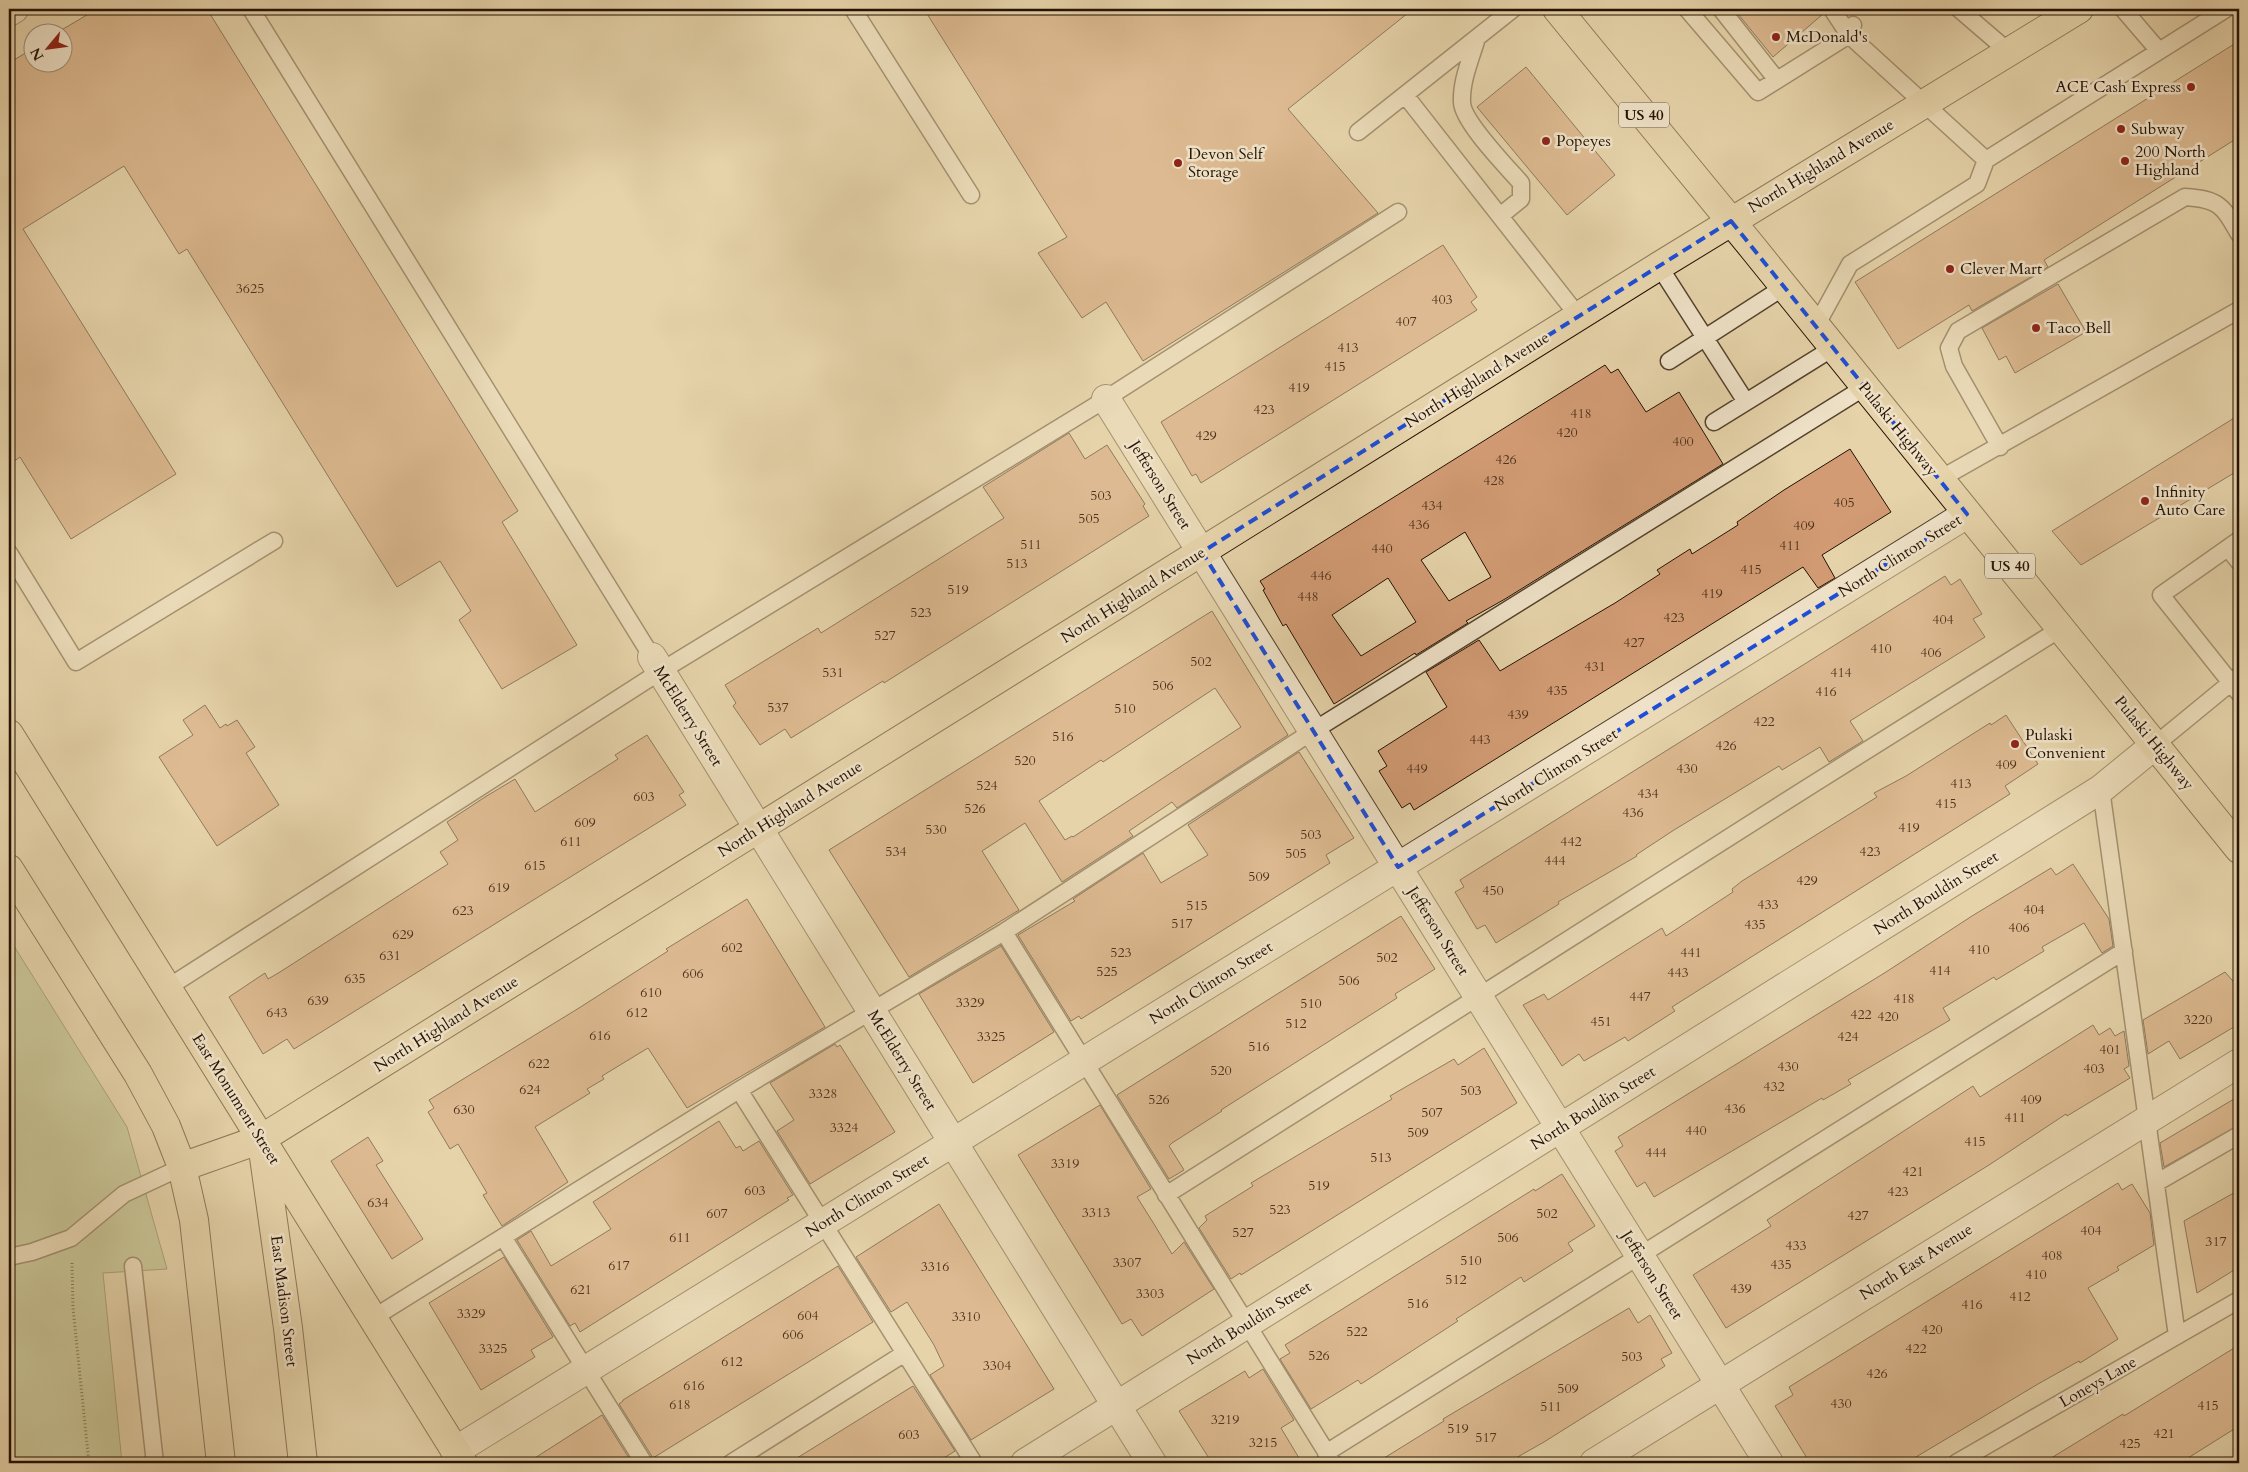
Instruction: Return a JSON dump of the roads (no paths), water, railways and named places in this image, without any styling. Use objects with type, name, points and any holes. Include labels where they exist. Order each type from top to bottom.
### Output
[{"type":"main road","name":"North Highland Avenue","points":[[182,1166],[261,1139],[1730,221],[2079,9]]},
{"type":"main road","name":"Pulaski Highway","points":[[1566,12],[1730,221],[2239,849]]},
{"type":"main road","name":"East Monument Street","points":[[9,734],[459,1457]]},
{"type":"main road","points":[[9,869],[138,1074],[166,1126],[182,1166],[194,1220],[221,1463]]},
{"type":"main road","name":"East Madison Street","points":[[261,1139],[288,1328],[303,1463]]},
{"type":"street","points":[[9,12],[14,9]]},
{"type":"street","name":"Jefferson Street","points":[[1106,399],[1769,1463]]},
{"type":"street","name":"North Clinton Street","points":[[459,1457],[586,1370],[1967,514]]},
{"type":"street","name":"McElderry Street","points":[[656,664],[1152,1463]]},
{"type":"street","name":"North Bouldin Street","points":[[1026,1463],[2101,790],[2155,745]]},
{"type":"street","name":"North East Avenue","points":[[1594,1463],[2239,1063]]},
{"type":"lane","points":[[251,9],[656,664]]},
{"type":"lane","points":[[853,9],[971,195]]},
{"type":"lane","points":[[1358,132],[1514,9]]},
{"type":"lane","points":[[1687,9],[1758,92],[1849,35],[1854,22],[1845,9]]},
{"type":"lane","points":[[1720,9],[1777,80]]},
{"type":"lane","points":[[1832,9],[1849,35],[1986,160]]},
{"type":"lane","points":[[1959,9],[2009,52]]},
{"type":"lane","points":[[2123,9],[2159,51]]},
{"type":"lane","points":[[1816,326],[1850,264],[1977,184],[1986,160],[2226,9]]},
{"type":"lane","points":[[1477,38],[1463,88],[1462,104],[1470,123],[1521,183],[1520,199],[1500,216]]},
{"type":"lane","points":[[1405,95],[1579,317]]},
{"type":"lane","points":[[2000,447],[1954,366],[1950,348],[1958,331],[2185,197],[2205,198],[2224,209],[2239,234]]},
{"type":"lane","points":[[167,988],[656,664],[1106,399],[1398,212]]},
{"type":"lane","points":[[1659,266],[1746,402]]},
{"type":"lane","points":[[1668,361],[1784,287]]},
{"type":"lane","points":[[1940,479],[2000,447],[2239,310]]},
{"type":"lane","points":[[1714,422],[1833,348]]},
{"type":"lane","points":[[373,1318],[739,1090],[1004,932],[1313,731],[1864,387]]},
{"type":"lane","points":[[9,553],[76,662],[274,541]]},
{"type":"lane","points":[[2155,745],[2237,684],[2161,595],[2233,544],[2239,562]]},
{"type":"lane","points":[[1166,1195],[2060,629]]},
{"type":"lane","points":[[2101,790],[2177,1336]]},
{"type":"lane","points":[[1004,932],[1329,1458],[1639,1254],[2124,951]]},
{"type":"lane","points":[[739,1090],[974,1463]]},
{"type":"lane","points":[[2156,1183],[2239,1135]]},
{"type":"lane","points":[[9,1257],[32,1252],[71,1238],[124,1194],[182,1166]]},
{"type":"lane","points":[[503,1237],[644,1463]]},
{"type":"lane","points":[[133,1266],[154,1463]]},
{"type":"lane","name":"Loneys Lane","points":[[1956,1463],[2239,1300]]},
{"type":"lane","points":[[731,1463],[905,1353]]},
{"type":"place","name":"McDonald's","points":[[1776,37]]},
{"type":"place","name":"ACE Cash Express","points":[[2191,87]]},
{"type":"place","name":"Subway","points":[[2121,129]]},
{"type":"place","name":"Popeyes","points":[[1546,141]]},
{"type":"place","name":"200 North Highland","points":[[2125,161]]},
{"type":"place","name":"Devon Self Storage","points":[[1178,163]]},
{"type":"place","name":"Clever Mart","points":[[1950,269]]},
{"type":"place","name":"Taco Bell","points":[[2036,328]]},
{"type":"place","name":"Infinity Auto Care","points":[[2145,501]]},
{"type":"place","name":"Pulaski Convenient","points":[[2015,744]]}]
